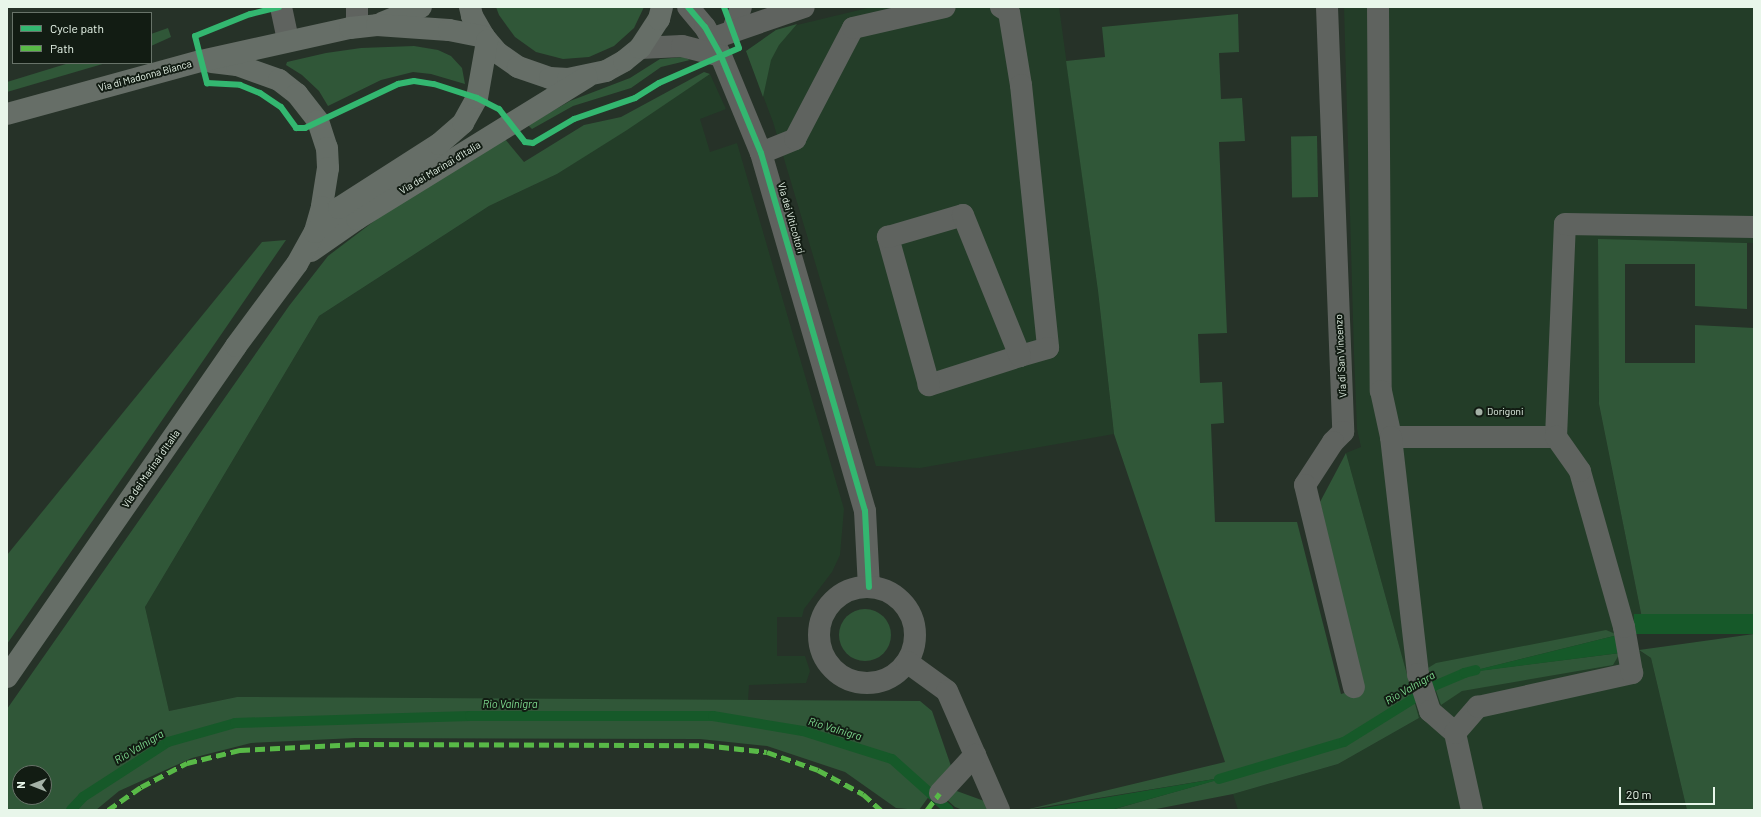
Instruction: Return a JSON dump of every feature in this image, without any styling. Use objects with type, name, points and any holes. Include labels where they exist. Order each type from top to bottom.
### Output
[{"type":"main road","name":"Via di Madonna Bianca","points":[[7,114],[201,60],[421,7]]},
{"type":"main road","points":[[470,7],[472,16],[486,39],[498,53],[518,67],[550,78],[587,77],[618,64],[640,48],[659,19],[662,7]]},
{"type":"main road","name":"Via di Madonna Bianca","points":[[364,20],[449,30],[486,39]]},
{"type":"main road","name":"Via dei Marinai d'Italia","points":[[7,677],[232,352],[297,264],[315,232],[345,204],[439,144],[463,123],[477,98],[486,39]]},
{"type":"main road","points":[[201,60],[237,65],[279,80],[297,94],[318,121],[327,148],[328,168],[322,207],[315,232]]},
{"type":"main road","name":"Via dei Marinai d'Italia","points":[[297,264],[324,241],[357,219],[587,77]]},
{"type":"street","points":[[281,7],[288,40]]},
{"type":"street","name":"Via dei Viticoltori","points":[[688,7],[716,48],[761,153],[865,511],[869,587]]},
{"type":"street","points":[[640,48],[682,46],[716,48],[733,30],[741,7]]},
{"type":"street","points":[[733,30],[804,7]]},
{"type":"street","points":[[761,153],[795,139],[853,28],[945,7]]},
{"type":"street","points":[[1001,7],[1009,12],[1021,85],[1048,348],[929,385],[888,237],[963,215],[1020,356]]},
{"type":"street","name":"Via di San Vincenzo","points":[[1327,7],[1343,432],[1333,442],[1306,485],[1354,687]]},
{"type":"street","points":[[1378,7],[1381,391],[1391,438],[1418,674],[1430,711],[1455,733],[1472,810]]},
{"type":"street","points":[[1455,733],[1478,707],[1632,673],[1624,627],[1580,471],[1556,437],[1565,224],[1754,228]]},
{"type":"street","points":[[1391,438],[1556,437]]},
{"type":"street","points":[[859,587],[869,587],[890,592],[902,601],[910,613],[915,642],[907,662],[890,678],[874,684],[858,683],[842,677],[829,666],[821,651],[818,639],[822,618],[830,603],[844,593],[859,587]]},
{"type":"street","points":[[907,662],[947,691],[999,810]]},
{"type":"street","points":[[940,793],[975,755]]},
{"type":"shaded area","points":[[496,7],[644,7],[634,28],[614,46],[589,57],[563,59],[536,52],[515,37],[499,15]]},
{"type":"shaded area","points":[[872,7],[1059,7],[1098,291],[1114,434],[920,468],[876,466],[773,122],[746,51],[776,30]]},
{"type":"shaded area","name":"Dorigoni","points":[[1344,7],[1754,7],[1754,243],[1598,240],[1599,404],[1643,623],[1635,630],[1638,650],[1651,658],[1687,810],[1238,810],[1233,794],[1338,764],[1419,718],[1346,453],[1361,447],[1357,429],[1354,354]]},
{"type":"shaded area","points":[[1238,14],[1239,52],[1219,53],[1221,99],[1242,98],[1245,141],[1219,142],[1227,333],[1198,334],[1200,383],[1222,382],[1224,423],[1211,424],[1215,522],[1297,522],[1341,694],[1362,688],[1320,502],[1346,453],[1419,718],[1338,764],[1233,794],[1151,810],[1111,810],[1227,777],[1025,810],[1225,762],[1114,434],[1098,291],[1066,61],[1105,57],[1102,27]]},
{"type":"shaded area","points":[[797,24],[779,45],[771,60],[763,97],[746,51],[776,30]]},
{"type":"shaded area","points":[[168,28],[171,37],[152,46],[152,34]]},
{"type":"shaded area","points":[[414,46],[438,50],[451,56],[462,68],[465,84],[431,74],[413,72],[381,80],[328,106],[319,91],[302,75],[286,65],[287,62],[326,53],[361,48]]},
{"type":"shaded area","points":[[683,57],[690,60],[661,67],[631,88],[573,106],[532,129],[528,125],[570,101],[630,78],[660,59]]},
{"type":"shaded area","points":[[66,64],[103,64],[7,92],[7,82]]},
{"type":"shaded area","points":[[704,72],[710,74],[627,130],[557,174],[489,206],[319,316],[145,607],[169,711],[237,697],[920,701],[932,711],[951,766],[919,810],[896,808],[845,772],[767,746],[700,739],[355,738],[251,743],[192,758],[119,791],[96,810],[7,810],[7,709],[289,306],[328,256],[398,203],[505,139],[524,162],[584,125],[621,117]]},
{"type":"shaded area","points":[[710,74],[726,109],[700,119],[710,152],[737,143],[844,509],[840,555],[832,572],[804,609],[802,617],[777,617],[777,656],[805,656],[810,671],[806,683],[749,685],[748,701],[237,697],[169,711],[145,607],[319,316],[489,206],[557,174]]},
{"type":"shaded area","points":[[1291,136],[1317,136],[1318,197],[1292,197]]},
{"type":"shaded area","points":[[1598,239],[1747,243],[1747,309],[1695,306],[1695,264],[1625,264],[1625,363],[1695,363],[1695,325],[1754,328],[1754,614],[1635,630],[1643,623],[1599,404]]},
{"type":"shaded area","points":[[286,240],[7,644],[7,555],[262,242]]},
{"type":"shaded area","points":[[860,609],[870,609],[884,616],[891,630],[891,640],[884,654],[870,661],[860,661],[850,657],[843,650],[839,640],[839,630],[843,620],[850,613]]},
{"type":"shaded area","points":[[1634,614],[1754,614],[1754,634],[1634,634]]},
{"type":"shaded area","points":[[1606,630],[1618,635],[1469,672],[1620,653],[1613,665],[1462,691],[1441,705],[1428,668],[1436,663]]},
{"type":"shaded area","points":[[1754,634],[1754,810],[1687,810],[1651,658],[1639,650]]},
{"type":"shaded area","points":[[1618,635],[1620,653],[1464,673]]},
{"type":"shaded area","points":[[1232,776],[1111,810],[1032,810]]},
{"type":"shaded area","points":[[954,790],[987,802],[992,810],[963,810],[955,807],[945,798]]},
{"type":"waterway","name":"Rio Valnigra","points":[[1219,779],[1344,742],[1434,686],[1464,673],[1476,670]]},
{"type":"waterway","name":"Rio Valnigra","points":[[71,810],[83,797],[168,742],[235,723],[470,716],[713,716],[803,731],[892,759],[949,810]]},
{"type":"marked path","points":[[108,810],[141,787],[187,763],[240,750],[359,744],[704,745],[767,752],[818,770],[863,794],[881,810]]},
{"type":"marked path","points":[[927,810],[940,793]]},
{"type":"cycle path","points":[[279,7],[250,14],[195,36],[207,83],[240,85],[260,93],[281,107],[296,128],[305,128],[398,84],[414,81],[434,84],[477,98],[499,109],[525,142],[533,143],[574,119],[635,98],[659,83],[739,48],[724,7]]},
{"type":"cycle path","points":[[688,7],[705,27],[721,56],[761,153],[865,511],[869,587]]},
{"type":"place","name":"Dorigoni","points":[[1479,412]]}]
